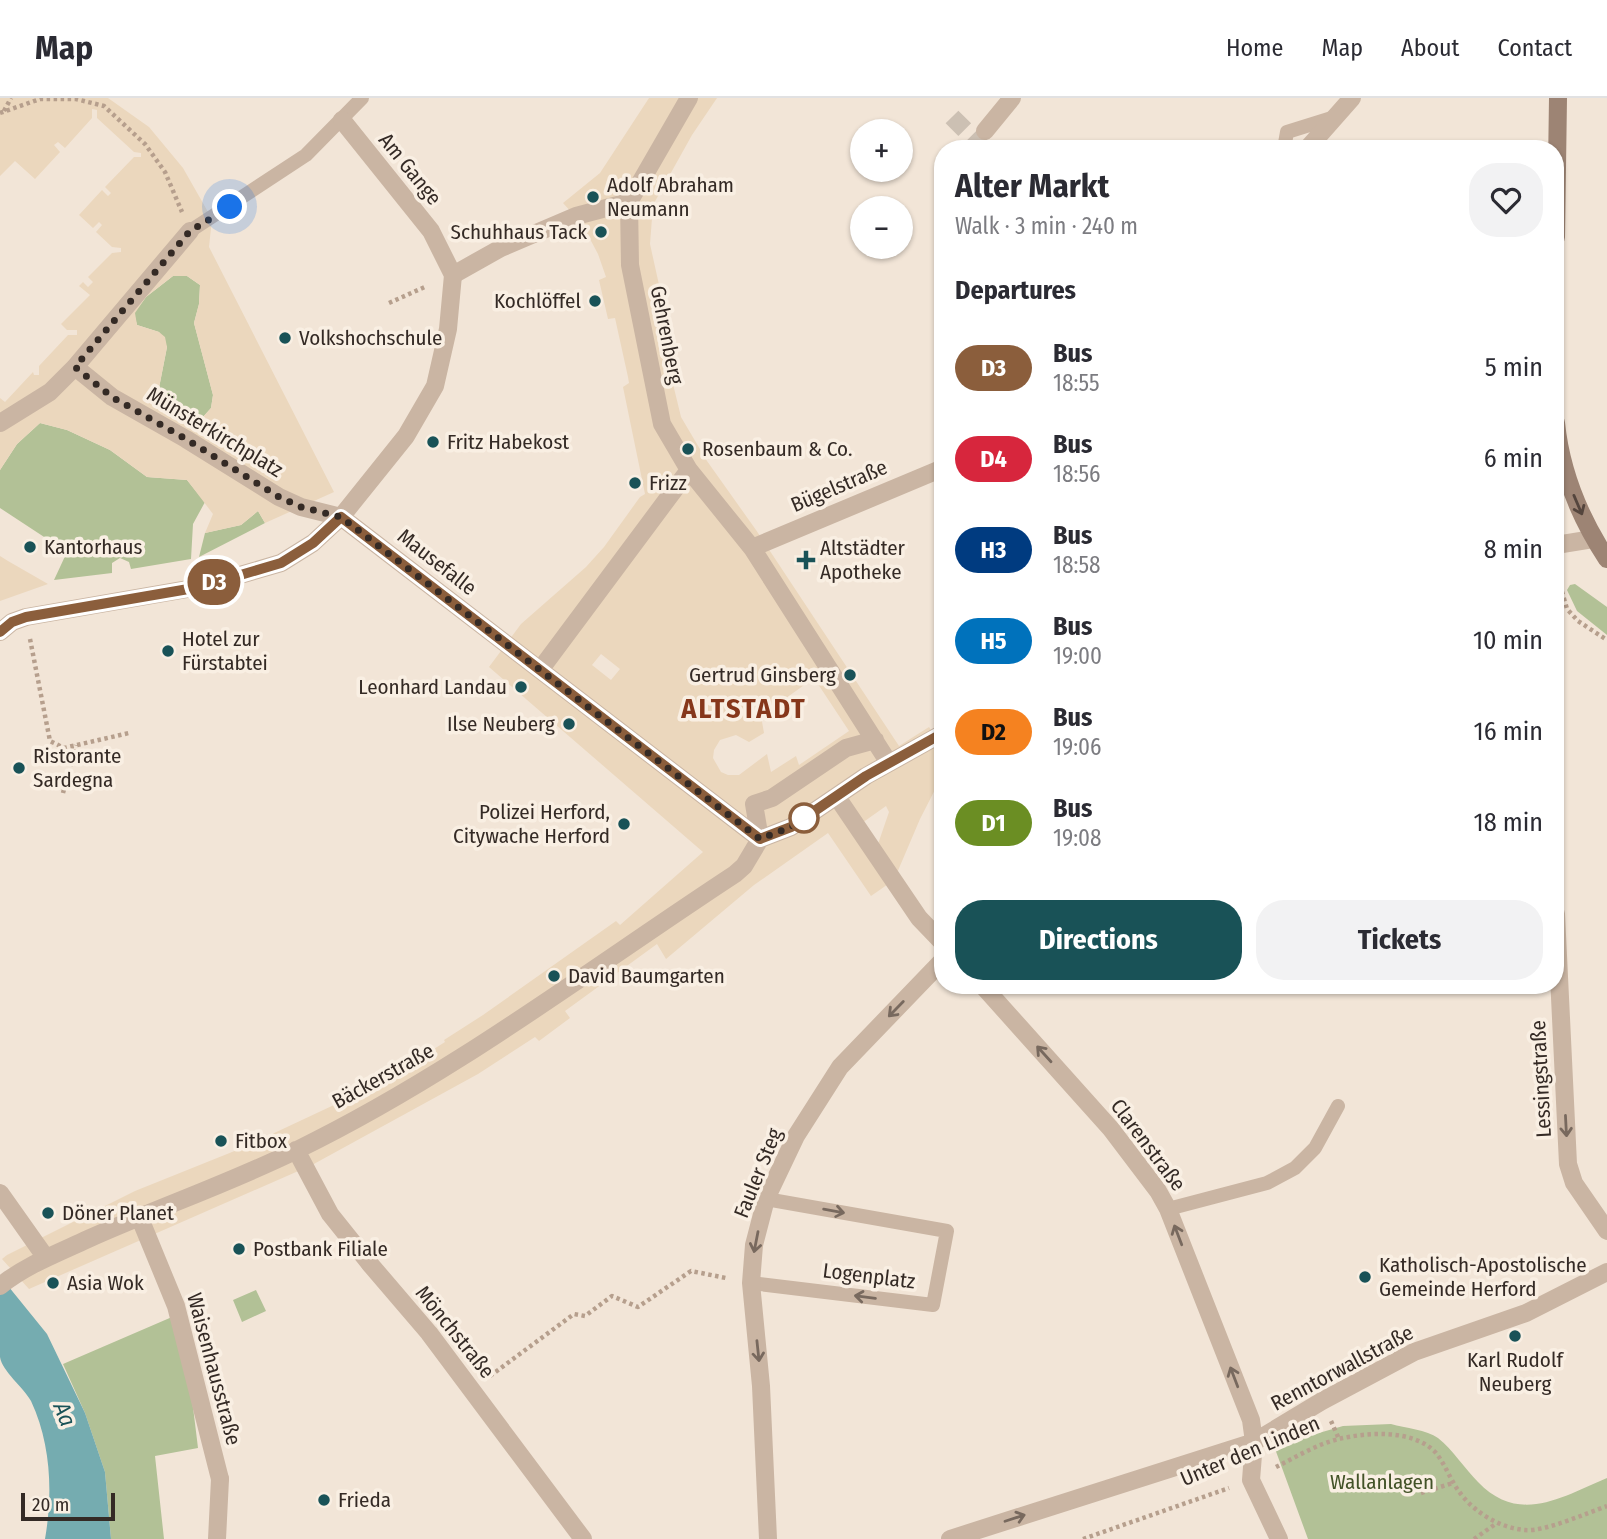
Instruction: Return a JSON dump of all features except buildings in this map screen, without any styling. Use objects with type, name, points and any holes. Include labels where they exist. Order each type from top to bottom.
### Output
[{"type":"main road","points":[[1557,140],[1558,98]]},
{"type":"main road","points":[[1564,469],[1578,506],[1600,538],[1607,559]]},
{"type":"street","points":[[1,630],[26,617],[200,587],[281,563],[313,543],[341,517],[406,436],[435,386],[448,329],[453,275],[501,248],[576,216],[629,202],[689,98]]},
{"type":"street","points":[[985,131],[1012,98]]},
{"type":"street","points":[[1315,140],[1352,98]]},
{"type":"street","name":"Am Gange","points":[[342,120],[431,231],[453,275]]},
{"type":"street","name":"Gehrenberg","points":[[629,202],[631,265],[662,424],[689,470],[752,548],[889,763]]},
{"type":"street","points":[[0,423],[50,392],[75,367],[190,231]]},
{"type":"street","name":"Münsterkirchplatz","points":[[75,367],[112,397],[279,497],[301,507],[341,517]]},
{"type":"street","points":[[540,670],[689,470]]},
{"type":"street","name":"Bügelstraße","points":[[752,548],[934,472]]},
{"type":"street","name":"Mausefalle","points":[[341,517],[760,839]]},
{"type":"street","points":[[1564,544],[1600,538]]},
{"type":"street","points":[[874,740],[846,748],[772,798],[754,804],[760,839],[791,827],[889,763],[900,760],[934,740]]},
{"type":"street","points":[[837,797],[919,918],[934,934]]},
{"type":"street","name":"Bäckerstraße","points":[[0,1286],[15,1274],[46,1258],[296,1150],[427,1079],[529,1014],[744,866],[760,839]]},
{"type":"street","name":"Fauler Steg","points":[[768,1539],[761,1386],[751,1283],[754,1245],[766,1199],[796,1136],[840,1067],[934,969]]},
{"type":"street","name":"Clarenstraße","points":[[990,994],[1111,1129],[1158,1191],[1168,1209],[1251,1420],[1254,1442],[1251,1480]]},
{"type":"street","name":"Lessingstraße","points":[[1560,994],[1568,1164],[1574,1183],[1607,1231]]},
{"type":"street","name":"Mönchstraße","points":[[296,1150],[330,1214],[429,1333],[583,1539]]},
{"type":"street","points":[[0,1193],[46,1258]]},
{"type":"street","name":"Waisenhausstraße","points":[[139,1216],[176,1306],[220,1479],[217,1539]]},
{"type":"street","name":"Renntorwallstraße","points":[[1254,1442],[1322,1401],[1414,1352],[1527,1313],[1607,1272]]},
{"type":"street","name":"Unter den Linden","points":[[950,1539],[1254,1442]]},
{"type":"street","points":[[1251,1480],[1279,1539]]},
{"type":"lane","points":[[190,231],[306,155],[362,98]]},
{"type":"lane","points":[[1286,140],[1287,132],[1335,117]]},
{"type":"lane","points":[[1168,1209],[1267,1183],[1295,1168],[1315,1147],[1338,1106]]},
{"type":"lane","name":"Logenplatz","points":[[751,1283],[933,1305],[947,1231],[766,1199]]},
{"type":"path","points":[[2,112],[11,98]]},
{"type":"path","points":[[2,112],[40,99],[76,99],[104,106],[145,144],[165,172],[190,231]]},
{"type":"path","points":[[389,303],[453,275]]},
{"type":"path","points":[[1564,598],[1567,609],[1578,621],[1607,640]]},
{"type":"path","points":[[26,617],[50,741],[64,748],[129,733]]},
{"type":"path","points":[[63,793],[76,745]]},
{"type":"path","points":[[472,1389],[574,1314],[585,1316],[612,1296],[638,1307],[691,1271],[751,1283]]},
{"type":"path","name":"Unter den Linden","points":[[1083,1539],[1251,1480],[1306,1451],[1339,1439],[1379,1434],[1416,1439],[1435,1453],[1460,1493],[1497,1523],[1526,1531],[1607,1506]]},
{"type":"path","points":[[1421,1493],[1453,1483]]},
{"type":"path","points":[[1474,1539],[1497,1523]]},
{"type":"green space","points":[[173,276],[187,276],[200,285],[194,323],[213,395],[211,408],[195,421],[182,419],[162,404],[158,393],[167,347],[159,332],[137,325],[134,313],[146,297]]},
{"type":"green space","points":[[40,423],[67,430],[110,450],[147,477],[187,480],[205,502],[193,524],[191,559],[131,569],[129,562],[120,558],[112,563],[112,573],[54,580],[67,552],[0,508],[0,470],[17,444]]},
{"type":"green space","points":[[258,511],[265,523],[199,557],[205,533],[241,525]]},
{"type":"green space","points":[[1575,584],[1607,607],[1607,635],[1577,611],[1567,590],[1570,585]]},
{"type":"green space","points":[[256,1290],[266,1311],[242,1322],[233,1300]]},
{"type":"green space","points":[[172,1317],[193,1407],[198,1448],[155,1456],[164,1539],[111,1539],[105,1472],[85,1413],[63,1364]]},
{"type":"green space","name":"Wallanlagen","points":[[1391,1424],[1422,1431],[1438,1438],[1478,1482],[1493,1495],[1509,1502],[1525,1505],[1541,1503],[1574,1493],[1607,1478],[1607,1539],[1308,1539],[1274,1446],[1343,1426]]},
{"type":"shaded area","points":[[0,98],[108,98],[149,127],[183,168],[212,219],[209,247],[334,492],[265,523],[258,511],[241,525],[205,533],[213,514],[187,480],[147,477],[110,450],[67,430],[40,423],[17,444],[0,470],[0,398],[5,402],[33,372],[34,375],[39,375],[39,366],[68,335],[77,335],[77,330],[67,330],[61,324],[90,295],[79,286],[83,282],[88,287],[93,282],[88,277],[112,253],[121,252],[121,248],[112,247],[96,232],[102,225],[99,222],[93,228],[79,215],[102,190],[108,196],[111,193],[105,187],[134,157],[141,157],[141,153],[134,152],[97,118],[97,110],[92,109],[92,118],[65,148],[58,142],[54,145],[60,152],[35,179],[15,161],[0,176]],"holes":[[[173,276],[187,276],[200,285],[194,323],[213,395],[211,408],[203,417],[194,421],[182,419],[162,404],[158,393],[167,347],[165,337],[159,332],[137,325],[135,313],[146,297]]]},
{"type":"shaded area","points":[[649,98],[717,98],[692,135],[653,205],[650,244],[680,380],[673,384],[681,417],[707,461],[899,746],[929,727],[934,735],[934,792],[894,880],[871,896],[828,833],[754,885],[666,959],[657,944],[565,1011],[570,1018],[539,1041],[535,1037],[478,1074],[312,1165],[29,1289],[2,1259],[7,1255],[135,1191],[242,1148],[351,1097],[410,1064],[616,921],[620,925],[703,852],[489,667],[521,624],[586,567],[645,494],[623,387],[629,383],[628,377],[615,318],[608,319],[599,280],[606,277],[598,254],[582,224],[563,203],[600,173]],"holes":[[[601,654],[620,669],[611,680],[592,665]],[[814,678],[849,731],[799,765],[796,756],[771,772],[767,754],[739,775],[721,772],[713,758],[720,740],[736,735],[749,742],[764,733],[761,716]],[[886,806],[889,812],[878,844],[862,823]]]},
{"type":"shaded area","points":[[0,556],[8,561],[48,584],[0,601]]},
{"type":"water","name":"Aa","points":[[0,1276],[47,1334],[85,1413],[105,1472],[111,1539],[45,1539],[49,1504],[46,1451],[38,1417],[31,1401],[5,1368],[0,1357]]},
{"type":"tunnel","points":[[952,117],[975,140]]},
{"type":"bus line","name":"D3","points":[[0,632],[12,622],[26,617],[200,587],[281,563],[313,543],[341,517],[760,839],[791,827],[866,776],[934,739]]},
{"type":"place","name":"Adolf Abraham Neumann","points":[[593,197]]},
{"type":"place","name":"Schuhhaus Tack","points":[[601,232]]},
{"type":"place","name":"Kochlöffel","points":[[595,301]]},
{"type":"place","name":"Volkshochschule","points":[[285,338]]},
{"type":"place","name":"Fritz Habekost","points":[[433,442]]},
{"type":"place","name":"Rosenbaum & Co.","points":[[688,449]]},
{"type":"place","name":"Frizz","points":[[635,483]]},
{"type":"place","name":"Kantorhaus","points":[[30,547]]},
{"type":"place","name":"Altstädter Apotheke","points":[[806,560]]},
{"type":"place","name":"Hotel zur Fürstabtei","points":[[168,651]]},
{"type":"place","name":"Gertrud Ginsberg","points":[[850,675]]},
{"type":"place","name":"Leonhard Landau","points":[[521,687]]},
{"type":"place","name":"Ilse Neuberg","points":[[569,724]]},
{"type":"place","name":"Ristorante Sardegna","points":[[19,768]]},
{"type":"place","name":"Polizei Herford, Citywache Herford","points":[[624,824]]},
{"type":"place","name":"David Baumgarten","points":[[554,976]]},
{"type":"place","name":"Fitbox","points":[[221,1141]]},
{"type":"place","name":"Döner Planet","points":[[48,1213]]},
{"type":"place","name":"Postbank Filiale","points":[[239,1249]]},
{"type":"place","name":"Katholisch-Apostolische Gemeinde Herford","points":[[1365,1277]]},
{"type":"place","name":"Asia Wok","points":[[53,1283]]},
{"type":"place","name":"Karl Rudolf Neuberg","points":[[1515,1336]]},
{"type":"place","name":"Frieda","points":[[324,1500]]},
{"type":"district","name":"ALTSTADT","points":[[744,708]]},
{"type":"route","points":[[230,207],[190,231],[75,367],[112,397],[279,497],[301,507],[341,517],[760,839],[791,827],[804,818]]}]
